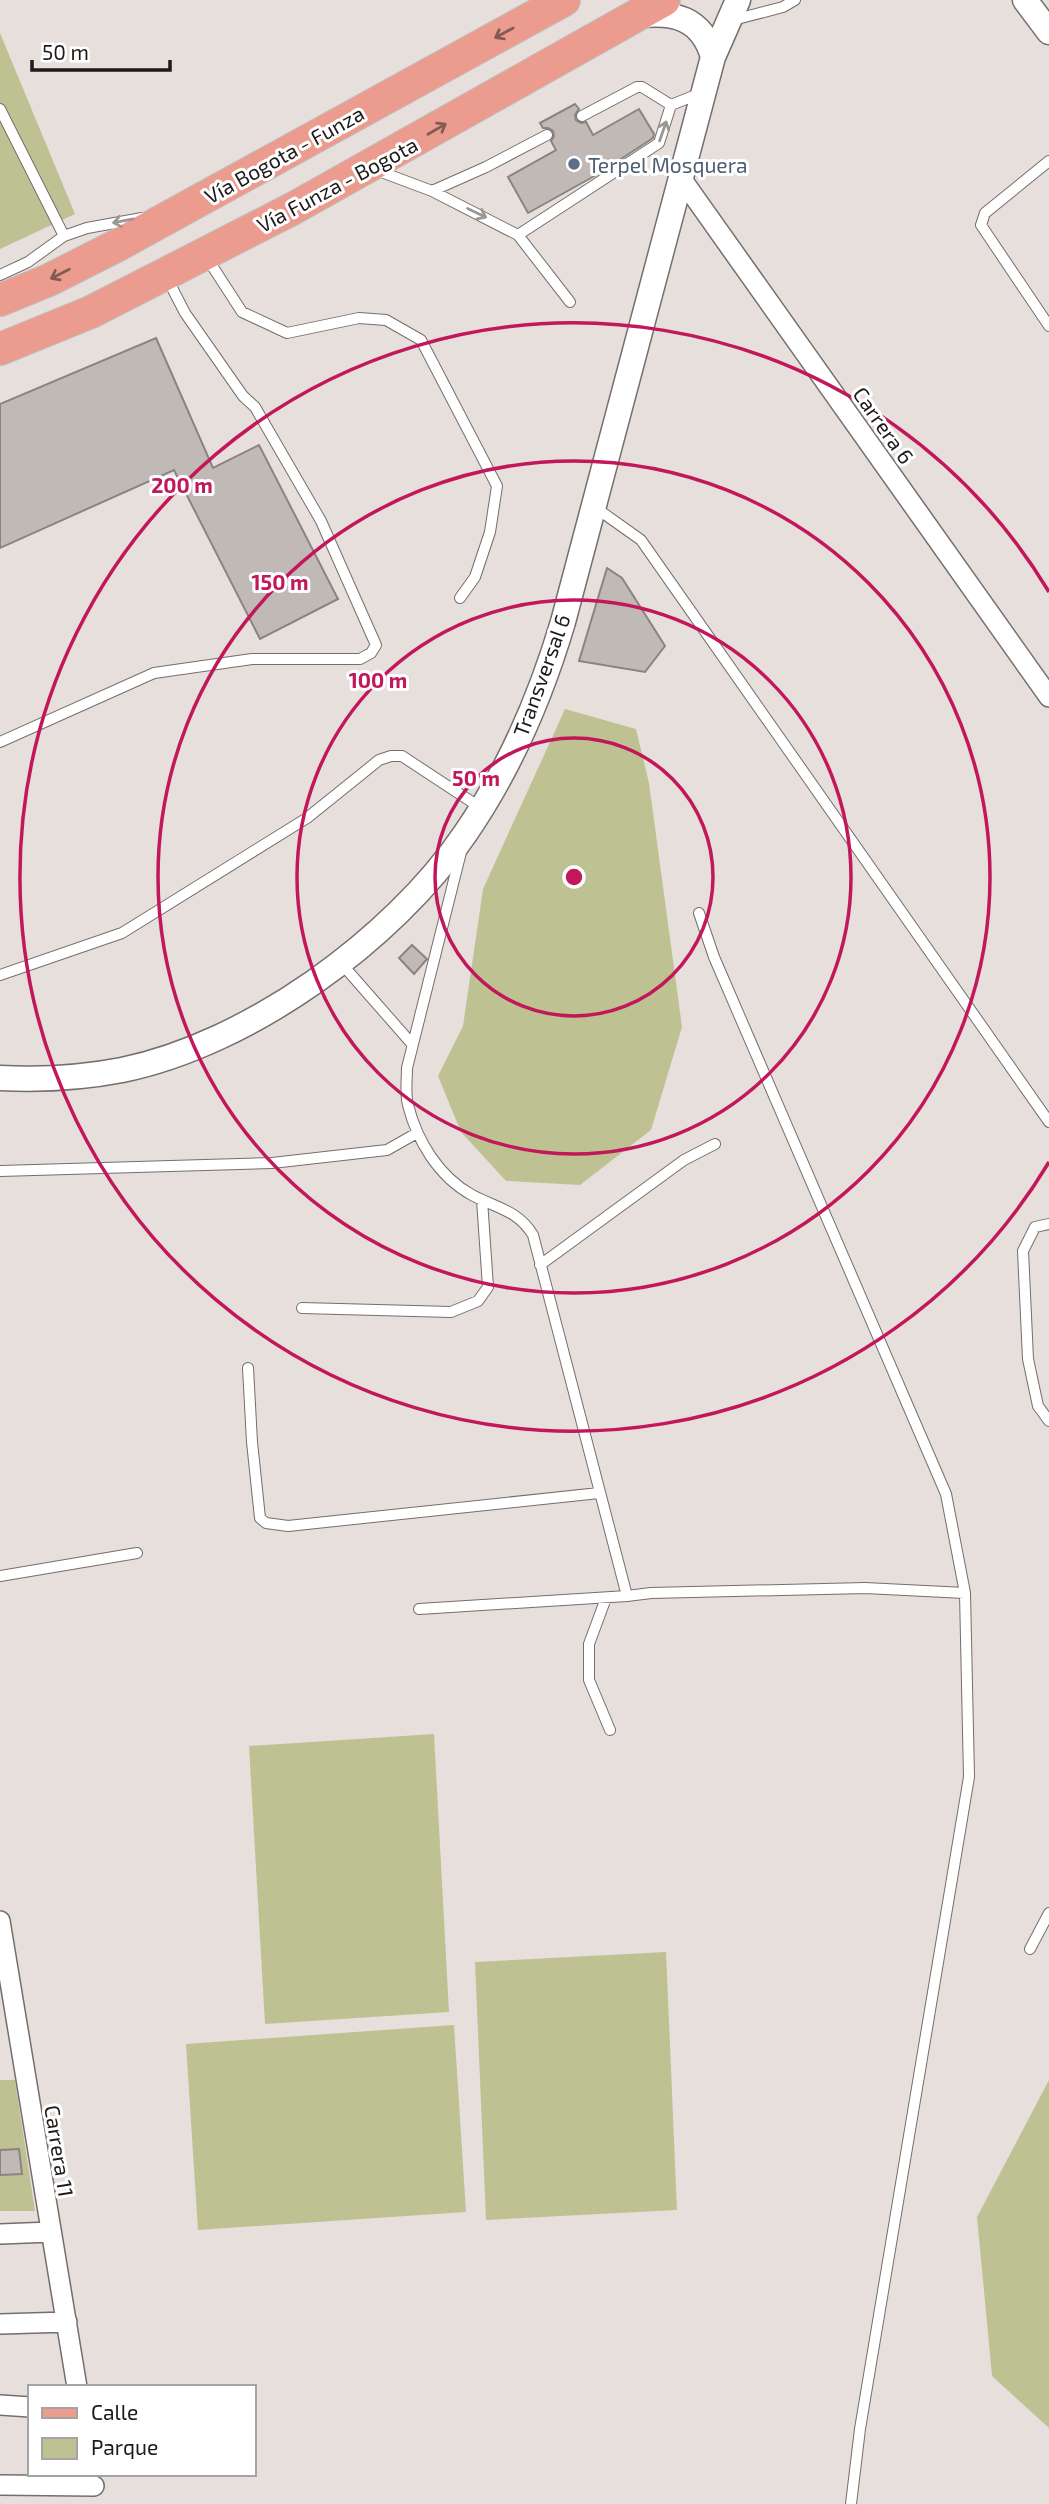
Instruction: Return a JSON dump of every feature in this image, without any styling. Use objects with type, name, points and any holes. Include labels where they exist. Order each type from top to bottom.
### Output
[{"type":"main road","name":"Vía Bogota - Funza","points":[[0,300],[49,280],[184,210],[564,0]]},
{"type":"main road","name":"Vía Funza - Bogota","points":[[0,349],[91,312],[205,254],[369,167],[664,0]]},
{"type":"main road","points":[[184,210],[205,254]]},
{"type":"street","points":[[1025,0],[1049,32]]},
{"type":"street","name":"Transversal 6","points":[[0,1078],[37,1080],[123,1070],[168,1057],[244,1024],[340,962],[422,887],[465,835],[522,732],[548,668],[713,57],[733,10]]},
{"type":"street","points":[[634,17],[665,14],[685,20],[701,32],[713,57]]},
{"type":"street","name":"Carrera 6","points":[[681,178],[1049,697]]},
{"type":"street","name":"Carrera 11","points":[[0,1922],[77,2385]]},
{"type":"street","points":[[0,2234],[51,2232]]},
{"type":"street","points":[[0,2324],[67,2322]]},
{"type":"street","points":[[0,2405],[28,2407]]},
{"type":"street","points":[[0,2485],[94,2488]]},
{"type":"lane","points":[[733,10],[783,8],[795,0]]},
{"type":"lane","points":[[582,116],[637,87],[642,87],[671,105]]},
{"type":"lane","points":[[671,105],[705,92]]},
{"type":"lane","points":[[518,235],[659,143],[671,105]]},
{"type":"lane","points":[[0,109],[64,236]]},
{"type":"lane","points":[[432,191],[547,135]]},
{"type":"lane","points":[[1049,161],[985,213],[981,225],[1049,326]]},
{"type":"lane","points":[[369,167],[432,191],[518,235],[570,302]]},
{"type":"lane","points":[[0,275],[29,262],[64,236],[87,228],[184,210]]},
{"type":"lane","points":[[205,254],[242,312],[287,333],[359,318],[386,320],[421,340],[496,486],[489,532],[479,565],[475,577],[460,598]]},
{"type":"lane","points":[[0,742],[154,673],[252,659],[360,659],[371,653],[376,645],[321,521],[255,407],[243,396],[185,313],[165,274]]},
{"type":"lane","points":[[592,506],[640,540],[1049,1122]]},
{"type":"lane","points":[[0,975],[122,933],[307,818],[379,760],[402,756],[481,809]]},
{"type":"lane","points":[[465,835],[412,1044],[407,1068],[407,1103],[417,1133],[438,1168],[455,1183],[482,1200],[512,1213],[526,1223],[533,1235],[627,1596]]},
{"type":"lane","points":[[699,913],[719,969],[946,1494],[965,1593],[969,1777],[860,2429],[851,2504]]},
{"type":"lane","points":[[340,962],[412,1044]]},
{"type":"lane","points":[[0,1171],[272,1163],[387,1150],[417,1133]]},
{"type":"lane","points":[[540,1265],[684,1160],[715,1144]]},
{"type":"lane","points":[[302,1308],[451,1312],[478,1301],[488,1287],[482,1200]]},
{"type":"lane","points":[[1049,1224],[1035,1227],[1023,1251],[1028,1359],[1038,1406],[1049,1421]]},
{"type":"lane","points":[[248,1368],[260,1518],[265,1523],[288,1526],[599,1493]]},
{"type":"lane","points":[[0,1576],[137,1553]]},
{"type":"lane","points":[[419,1609],[651,1593],[865,1588],[965,1593]]},
{"type":"lane","points":[[606,1598],[589,1644],[589,1680],[610,1730]]},
{"type":"lane","points":[[1030,1949],[1049,1913]]},
{"type":"green space","points":[[0,33],[75,214],[0,249]]},
{"type":"green space","points":[[565,709],[636,729],[649,783],[682,1027],[651,1130],[580,1185],[506,1181],[461,1132],[438,1076],[463,1026],[483,889]]},
{"type":"green space","points":[[434,1734],[449,2012],[265,2024],[249,1746]]},
{"type":"green space","points":[[666,1952],[677,2210],[486,2220],[475,1962]]},
{"type":"green space","points":[[454,2025],[466,2212],[198,2230],[186,2044]]},
{"type":"green space","points":[[0,2080],[15,2080],[35,2211],[0,2211]]},
{"type":"green space","points":[[1049,2080],[1049,2428],[992,2376],[977,2217]]},
{"type":"building","name":"Terpel Mosquera","points":[[575,104],[579,109],[575,115],[576,120],[586,122],[593,135],[639,109],[654,134],[653,138],[598,174],[528,213],[508,177],[556,150],[551,141],[553,131],[543,128],[540,123]]},
{"type":"building","points":[[156,338],[213,468],[259,445],[338,599],[260,639],[174,470],[0,548],[0,404]]},
{"type":"building","points":[[607,568],[622,578],[665,646],[645,672],[579,661]]},
{"type":"building","points":[[412,945],[427,959],[414,974],[399,958]]},
{"type":"building","points":[[19,2149],[22,2174],[0,2175],[0,2150]]},
{"type":"place","name":"Terpel Mosquera","points":[[574,164]]}]
